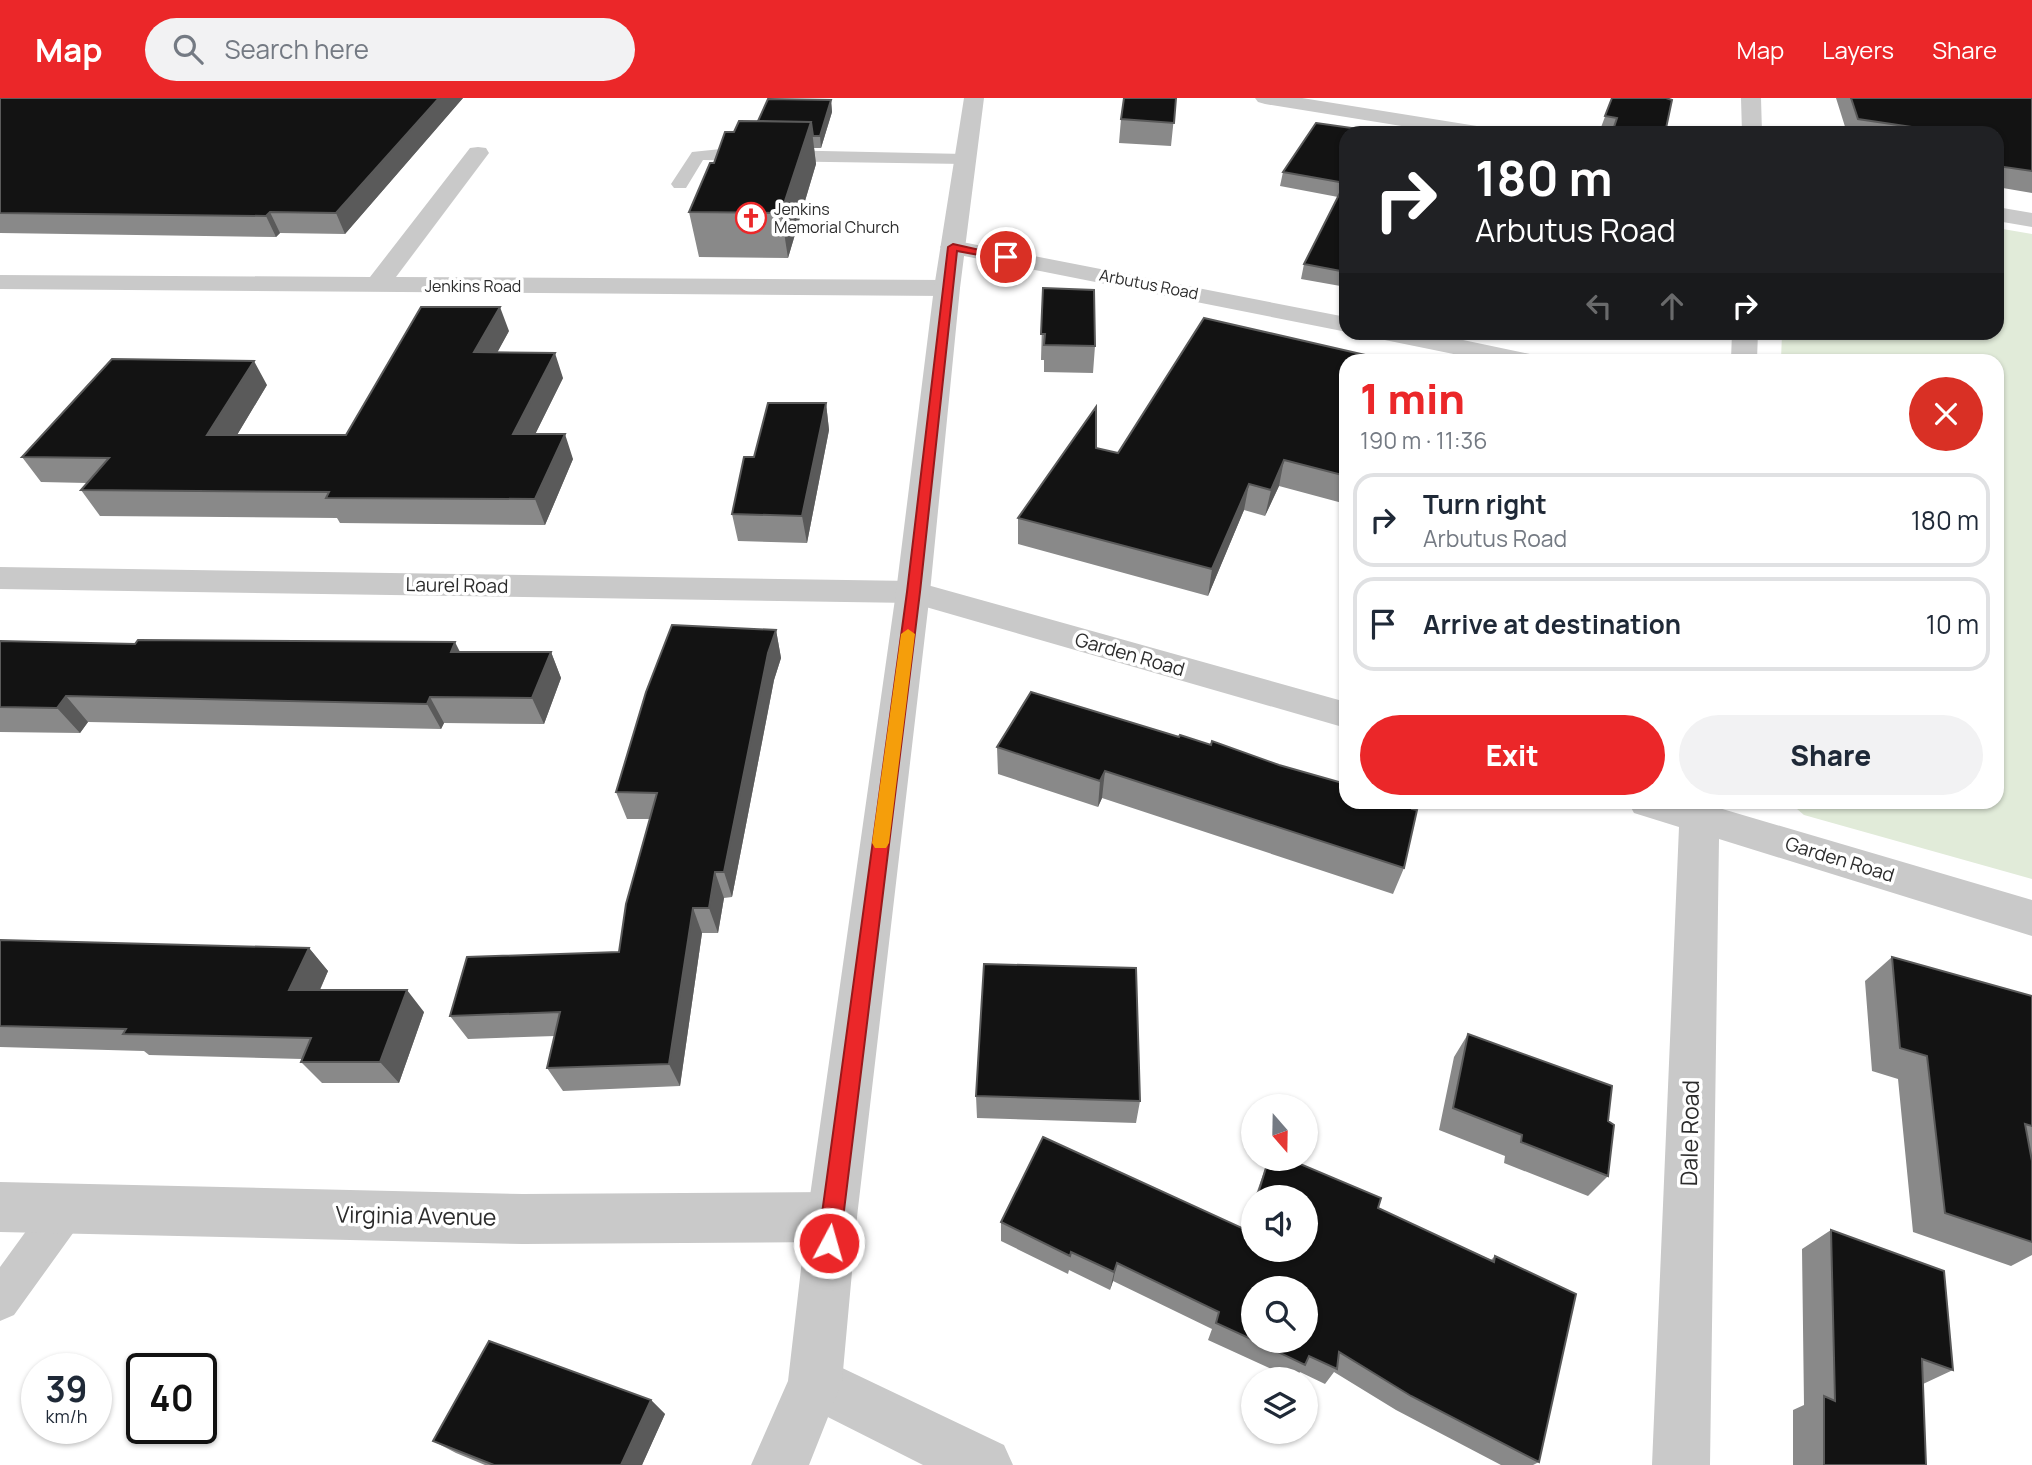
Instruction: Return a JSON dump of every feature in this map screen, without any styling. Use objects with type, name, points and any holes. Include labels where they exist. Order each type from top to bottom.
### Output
[{"type":"street","points":[[780,1465],[815,1382],[832,1217],[914,592],[947,288],[974,98]]},
{"type":"street","points":[[1265,98],[1439,126]]},
{"type":"street","points":[[1751,98],[1752,126]]},
{"type":"street","points":[[376,286],[478,153]]},
{"type":"street","points":[[2004,215],[2032,220]]},
{"type":"street","name":"Arbutus Road","points":[[953,247],[1339,323]]},
{"type":"street","name":"Jenkins Road","points":[[0,282],[947,288]]},
{"type":"street","points":[[1423,340],[1491,354]]},
{"type":"street","name":"Laurel Road","points":[[0,578],[914,592]]},
{"type":"street","name":"Garden Road","points":[[914,592],[1339,713]]},
{"type":"street","name":"Garden Road","points":[[1699,809],[2032,918]]},
{"type":"street","name":"Dale Road","points":[[1681,1465],[1699,809]]},
{"type":"street","name":"Virginia Avenue","points":[[0,1206],[523,1219],[832,1217]]},
{"type":"street","points":[[815,1382],[984,1465]]},
{"type":"lane","points":[[680,184],[698,156],[735,154],[965,159]]},
{"type":"lane","points":[[0,1301],[67,1208]]},
{"type":"green space","points":[[2004,229],[2032,234],[2032,879],[1804,815],[1797,809],[2004,809],[2004,354],[1781,354],[1782,340],[2004,340]]},
{"type":"building","points":[[0,98],[439,98],[336,213],[270,212],[266,216],[0,213]]},
{"type":"building","points":[[1124,98],[1176,98],[1174,123],[1121,119]]},
{"type":"building","points":[[1612,98],[1672,100],[1666,126],[1614,126],[1617,118],[1605,116]]},
{"type":"building","points":[[1851,98],[2032,98],[2032,171],[2004,167],[2004,126],[1905,126],[1858,119]]},
{"type":"building","points":[[768,99],[831,100],[820,136],[813,136],[811,122],[758,121]]},
{"type":"building","points":[[739,121],[811,122],[781,213],[689,212],[710,163],[714,163],[725,132],[734,132]]},
{"type":"building","points":[[1316,123],[1339,126],[1339,182],[1283,172]]},
{"type":"building","points":[[1339,195],[1339,271],[1304,264]]},
{"type":"building","points":[[1043,288],[1094,290],[1095,346],[1044,345],[1045,334],[1041,334]]},
{"type":"building","points":[[421,307],[500,307],[474,352],[555,353],[513,434],[565,434],[535,499],[326,498],[329,492],[81,490],[109,458],[22,457],[112,359],[254,361],[207,435],[346,435]]},
{"type":"building","points":[[1204,318],[1361,354],[1339,354],[1339,474],[1284,460],[1271,490],[1249,484],[1212,569],[1018,518],[1096,407],[1096,448],[1118,453]]},
{"type":"building","points":[[768,403],[826,403],[802,516],[732,514],[744,457],[754,457]]},
{"type":"building","points":[[672,625],[776,630],[768,653],[724,872],[715,872],[709,908],[693,908],[669,1064],[547,1068],[560,1012],[450,1016],[467,957],[619,952],[626,904],[657,793],[616,792],[646,692]]},
{"type":"building","points":[[138,640],[455,642],[451,652],[551,652],[532,698],[430,697],[427,704],[66,696],[57,708],[0,707],[0,641],[135,644]]},
{"type":"building","points":[[1031,692],[1179,737],[1180,735],[1211,745],[1212,741],[1279,765],[1339,782],[1339,809],[1417,810],[1404,868],[1105,771],[1100,781],[997,747]]},
{"type":"building","points":[[0,940],[309,948],[289,990],[407,990],[380,1062],[301,1062],[311,1038],[123,1034],[126,1029],[0,1026]]},
{"type":"building","points":[[1892,957],[2032,996],[2032,1126],[2025,1124],[2032,1161],[2032,1242],[1945,1213],[1927,1056],[1900,1048]]},
{"type":"building","points":[[984,964],[1136,968],[1140,1101],[976,1096]]},
{"type":"building","points":[[1468,1034],[1612,1086],[1608,1121],[1614,1125],[1608,1176],[1521,1142],[1522,1135],[1453,1108]]},
{"type":"building","points":[[1043,1137],[1241,1228],[1241,1262],[1318,1262],[1318,1185],[1261,1185],[1265,1171],[1317,1171],[1381,1198],[1378,1208],[1494,1262],[1495,1256],[1576,1294],[1539,1462],[1411,1396],[1339,1352],[1337,1369],[1309,1356],[1305,1365],[1280,1353],[1318,1353],[1318,1276],[1241,1276],[1241,1335],[1216,1323],[1219,1312],[1117,1263],[1114,1272],[1071,1252],[1070,1256],[1001,1222]]},
{"type":"building","points":[[1831,1230],[1944,1271],[1953,1370],[1922,1359],[1926,1465],[1824,1465],[1824,1396],[1835,1401]]},
{"type":"building","points":[[489,1341],[651,1400],[621,1465],[494,1465],[433,1441]]},
{"type":"slow traffic","points":[[881,843],[908,634]]},
{"type":"place","name":"Jenkins Memorial Church","points":[[751,218]]},
{"type":"route","points":[[829,1243],[914,592],[953,247],[1006,257]]}]
